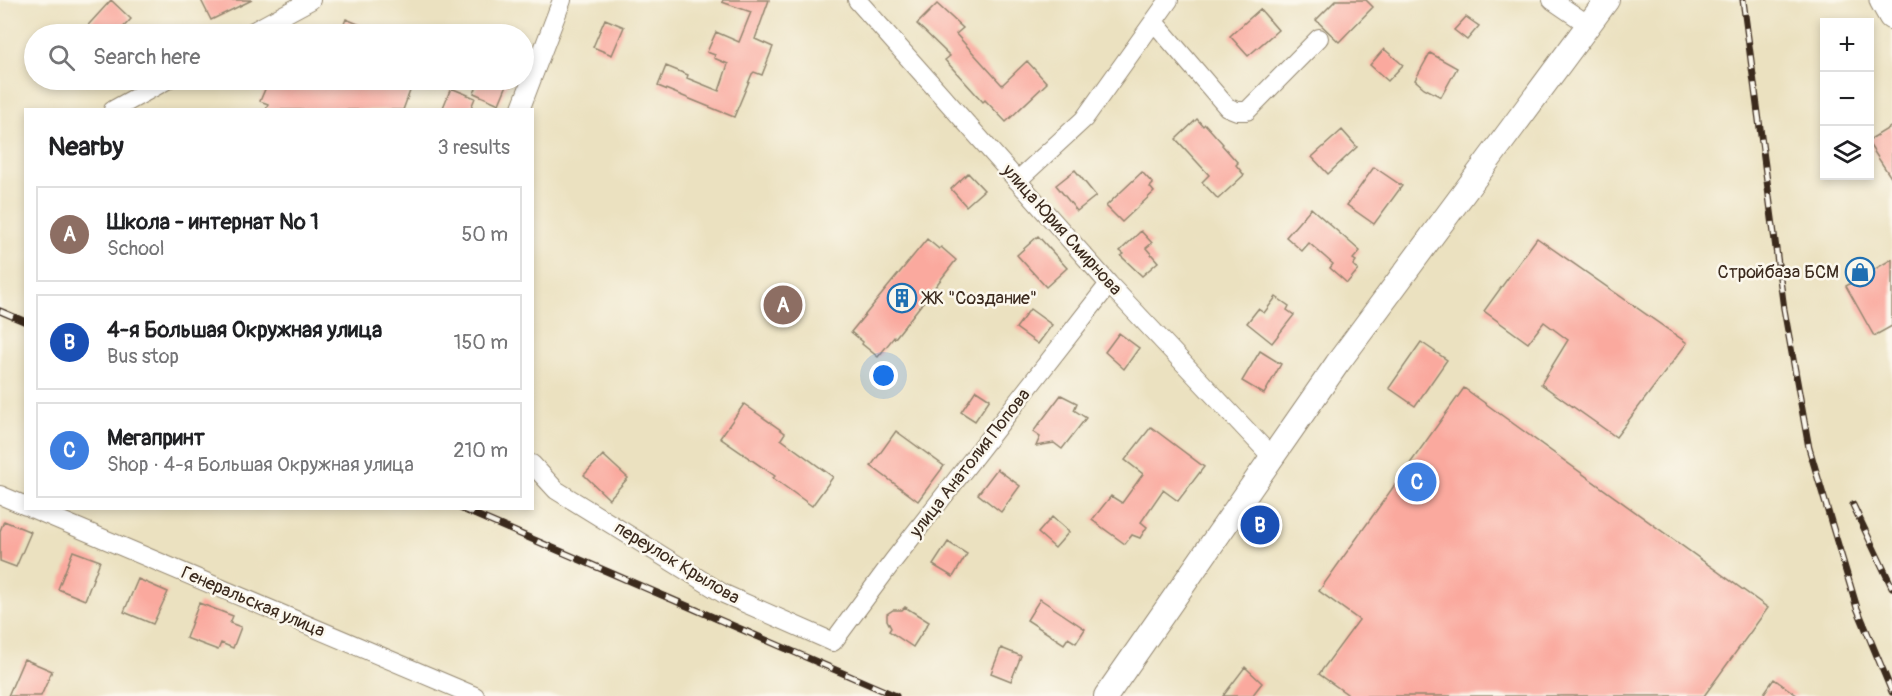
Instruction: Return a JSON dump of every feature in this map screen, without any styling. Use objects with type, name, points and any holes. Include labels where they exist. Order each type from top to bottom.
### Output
[{"type":"main road","points":[[1883,0],[1892,16]]},
{"type":"street","points":[[267,24],[311,0]]},
{"type":"street","points":[[534,73],[562,0]]},
{"type":"street","name":"улица Юрия Смирнова","points":[[857,0],[1109,284],[1271,456]]},
{"type":"street","points":[[1017,181],[1084,118],[1155,23],[1169,0]]},
{"type":"street","points":[[1552,0],[1590,26]]},
{"type":"street","points":[[1106,696],[1271,456],[1607,0]]},
{"type":"street","points":[[1155,23],[1227,107],[1237,111],[1247,111],[1319,38]]},
{"type":"street","points":[[117,108],[149,90]]},
{"type":"street","points":[[521,108],[528,90]]},
{"type":"street","name":"улица Анатолия Попова","points":[[833,642],[893,561],[1109,284]]},
{"type":"street","name":"переулок Крылова","points":[[534,466],[556,490],[724,594],[833,642]]},
{"type":"street","points":[[0,495],[24,505]]},
{"type":"street","name":"Генеральская улица","points":[[37,510],[476,696]]},
{"type":"building","points":[[111,0],[131,19],[126,24],[89,24]]},
{"type":"building","points":[[201,0],[252,0],[211,20]]},
{"type":"building","points":[[723,0],[769,0],[755,39],[773,47],[762,75],[754,72],[752,74],[734,117],[658,86],[666,66],[688,75],[687,78],[719,91],[728,64],[707,52],[716,32],[739,42],[751,12],[722,2]]},
{"type":"building","points":[[1336,0],[1366,0],[1373,7],[1339,42],[1316,20]]},
{"type":"building","points":[[937,4],[963,28],[956,34],[1002,85],[1027,61],[1047,83],[1006,122],[985,100],[983,102],[945,60],[950,56],[917,24]]},
{"type":"building","points":[[1260,9],[1278,30],[1248,56],[1230,36]]},
{"type":"building","points":[[1466,17],[1479,26],[1467,40],[1454,30]]},
{"type":"building","points":[[346,19],[358,24],[344,24]]},
{"type":"building","points":[[605,19],[624,27],[612,55],[593,47]]},
{"type":"building","points":[[1384,49],[1403,65],[1388,81],[1370,65]]},
{"type":"building","points":[[1430,53],[1457,68],[1441,97],[1415,80]]},
{"type":"building","points":[[265,90],[410,90],[404,108],[267,108],[268,104],[260,101]]},
{"type":"building","points":[[450,90],[475,98],[471,108],[443,108]]},
{"type":"building","points":[[475,90],[505,90],[499,104],[474,93]]},
{"type":"building","points":[[1197,119],[1203,126],[1205,124],[1223,144],[1244,175],[1218,199],[1202,182],[1209,175],[1176,139]]},
{"type":"building","points":[[1892,126],[1892,179],[1874,152],[1874,137]]},
{"type":"building","points":[[1342,130],[1357,147],[1328,174],[1312,157]]},
{"type":"building","points":[[1374,167],[1402,186],[1374,224],[1347,205]]},
{"type":"building","points":[[1075,170],[1096,196],[1077,211],[1056,185]]},
{"type":"building","points":[[1142,172],[1153,184],[1150,187],[1154,192],[1122,222],[1106,206]]},
{"type":"building","points":[[968,173],[984,190],[966,206],[951,189]]},
{"type":"building","points":[[1311,208],[1360,251],[1353,259],[1356,261],[1353,265],[1358,270],[1347,283],[1330,268],[1333,264],[1309,243],[1302,251],[1286,237]]},
{"type":"building","points":[[1141,231],[1152,243],[1146,248],[1158,262],[1142,276],[1121,256],[1124,254],[1120,251]]},
{"type":"building","points":[[1038,236],[1067,268],[1046,287],[1017,255]]},
{"type":"building","points":[[1537,238],[1687,343],[1616,437],[1541,384],[1568,340],[1544,322],[1528,343],[1484,311]]},
{"type":"building","name":"ЖК \"Создание\"","points":[[927,239],[956,260],[878,357],[851,332]]},
{"type":"building","points":[[1892,259],[1892,326],[1874,336],[1846,286]]},
{"type":"building","points":[[1276,297],[1289,306],[1287,310],[1294,315],[1272,343],[1247,323],[1258,309],[1264,313]]},
{"type":"building","points":[[1030,309],[1052,325],[1038,344],[1016,328]]},
{"type":"building","points":[[1119,333],[1139,348],[1124,369],[1105,352]]},
{"type":"building","points":[[1421,342],[1447,360],[1415,406],[1389,388]]},
{"type":"building","points":[[1260,351],[1281,364],[1264,394],[1242,381]]},
{"type":"building","points":[[1464,388],[1768,608],[1704,696],[1350,696],[1319,674],[1359,620],[1319,591]]},
{"type":"building","points":[[976,390],[990,399],[975,421],[961,412]]},
{"type":"building","points":[[1061,395],[1077,403],[1074,410],[1086,418],[1062,449],[1054,443],[1036,446],[1040,437],[1033,432]]},
{"type":"building","points":[[744,404],[785,433],[781,439],[833,477],[812,506],[773,478],[775,476],[720,438]]},
{"type":"building","points":[[1151,427],[1204,467],[1178,501],[1163,490],[1141,522],[1147,527],[1140,538],[1132,535],[1125,544],[1092,520],[1111,496],[1122,503],[1143,474],[1125,460]]},
{"type":"building","points":[[896,431],[944,466],[918,501],[871,466]]},
{"type":"building","points":[[603,455],[628,478],[609,499],[584,475]]},
{"type":"building","points":[[997,469],[1020,486],[1001,512],[978,494]]},
{"type":"building","points":[[1052,517],[1069,532],[1055,548],[1038,533]]},
{"type":"building","points":[[4,521],[31,532],[16,567],[0,561],[0,531]]},
{"type":"building","points":[[948,542],[967,554],[953,577],[933,565]]},
{"type":"building","points":[[73,551],[100,561],[85,600],[58,589]]},
{"type":"building","points":[[138,579],[168,592],[153,624],[124,612]]},
{"type":"building","points":[[1040,599],[1085,629],[1076,643],[1068,638],[1064,644],[1027,620]]},
{"type":"building","points":[[199,603],[233,616],[230,623],[241,627],[233,648],[221,643],[218,650],[186,638]]},
{"type":"building","points":[[905,607],[929,622],[913,647],[889,631],[891,628],[887,614]]},
{"type":"building","points":[[1001,648],[1021,656],[1011,681],[991,673]]},
{"type":"building","points":[[24,659],[52,671],[41,696],[8,696]]},
{"type":"building","points":[[1245,667],[1262,683],[1252,696],[1223,696]]},
{"type":"building","points":[[1774,679],[1798,696],[1762,696]]},
{"type":"railway","points":[[1743,0],[1784,309],[1809,448],[1857,608],[1892,692]]},
{"type":"railway","points":[[0,311],[24,321]]},
{"type":"railway","points":[[1853,505],[1892,587]]},
{"type":"railway","points":[[465,510],[896,696]]},
{"type":"place","name":"Стройбаза БСМ","points":[[1860,272]]},
{"type":"place","name":"ЖК \"Создание\"","points":[[902,298]]},
{"type":"place","name":"Школа - интернат № 1","points":[[783,305]]},
{"type":"place","name":"Мегапринт","points":[[1417,482]]},
{"type":"place","name":"4-я Большая Окружная улица","points":[[1260,525]]}]
